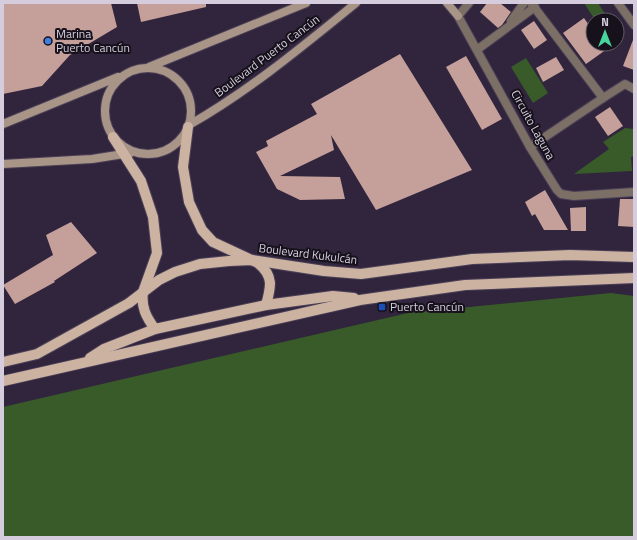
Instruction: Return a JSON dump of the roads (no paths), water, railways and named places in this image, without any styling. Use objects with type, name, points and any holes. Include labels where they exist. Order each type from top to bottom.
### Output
[{"type":"main road","points":[[189,126],[183,167],[189,202],[202,230],[213,242],[262,266],[268,275],[270,290],[266,305]]},
{"type":"main road","points":[[113,137],[140,181],[153,217],[157,252],[142,298],[145,313],[154,329]]},
{"type":"main road","name":"Boulevard Kukulcán","points":[[3,362],[37,354],[129,303],[159,280],[186,268],[215,262],[252,260],[324,271],[361,274],[472,259],[570,255],[634,257]]},
{"type":"main road","points":[[3,381],[360,300],[465,285],[634,278]]},
{"type":"main road","points":[[82,363],[104,349],[154,329],[266,305],[333,296],[348,297],[360,300]]},
{"type":"street","name":"Boulevard Puerto Cancún","points":[[148,67],[306,3]]},
{"type":"street","name":"Boulevard Puerto Cancún","points":[[189,126],[236,95],[306,44],[356,3]]},
{"type":"street","points":[[447,3],[458,16],[469,3]]},
{"type":"street","points":[[506,27],[524,3]]},
{"type":"street","points":[[618,3],[634,25]]},
{"type":"street","points":[[478,49],[533,5],[603,98]]},
{"type":"street","name":"Circuito Laguna","points":[[458,16],[478,49],[530,147],[557,190],[561,194],[574,196],[634,192]]},
{"type":"street","points":[[3,124],[120,76],[133,69],[148,67],[162,69],[174,75],[183,85],[190,98],[192,111],[189,126],[182,138],[173,146],[162,152],[150,154],[135,152],[123,147],[113,137],[106,125],[104,112],[105,99],[111,86],[120,76]]},
{"type":"street","points":[[530,147],[625,84],[634,89]]},
{"type":"street","points":[[3,164],[92,159],[135,152]]},
{"type":"place","name":"Marina Puerto Cancún","points":[[48,41]]},
{"type":"place","name":"Puerto Cancún","points":[[382,307]]}]
